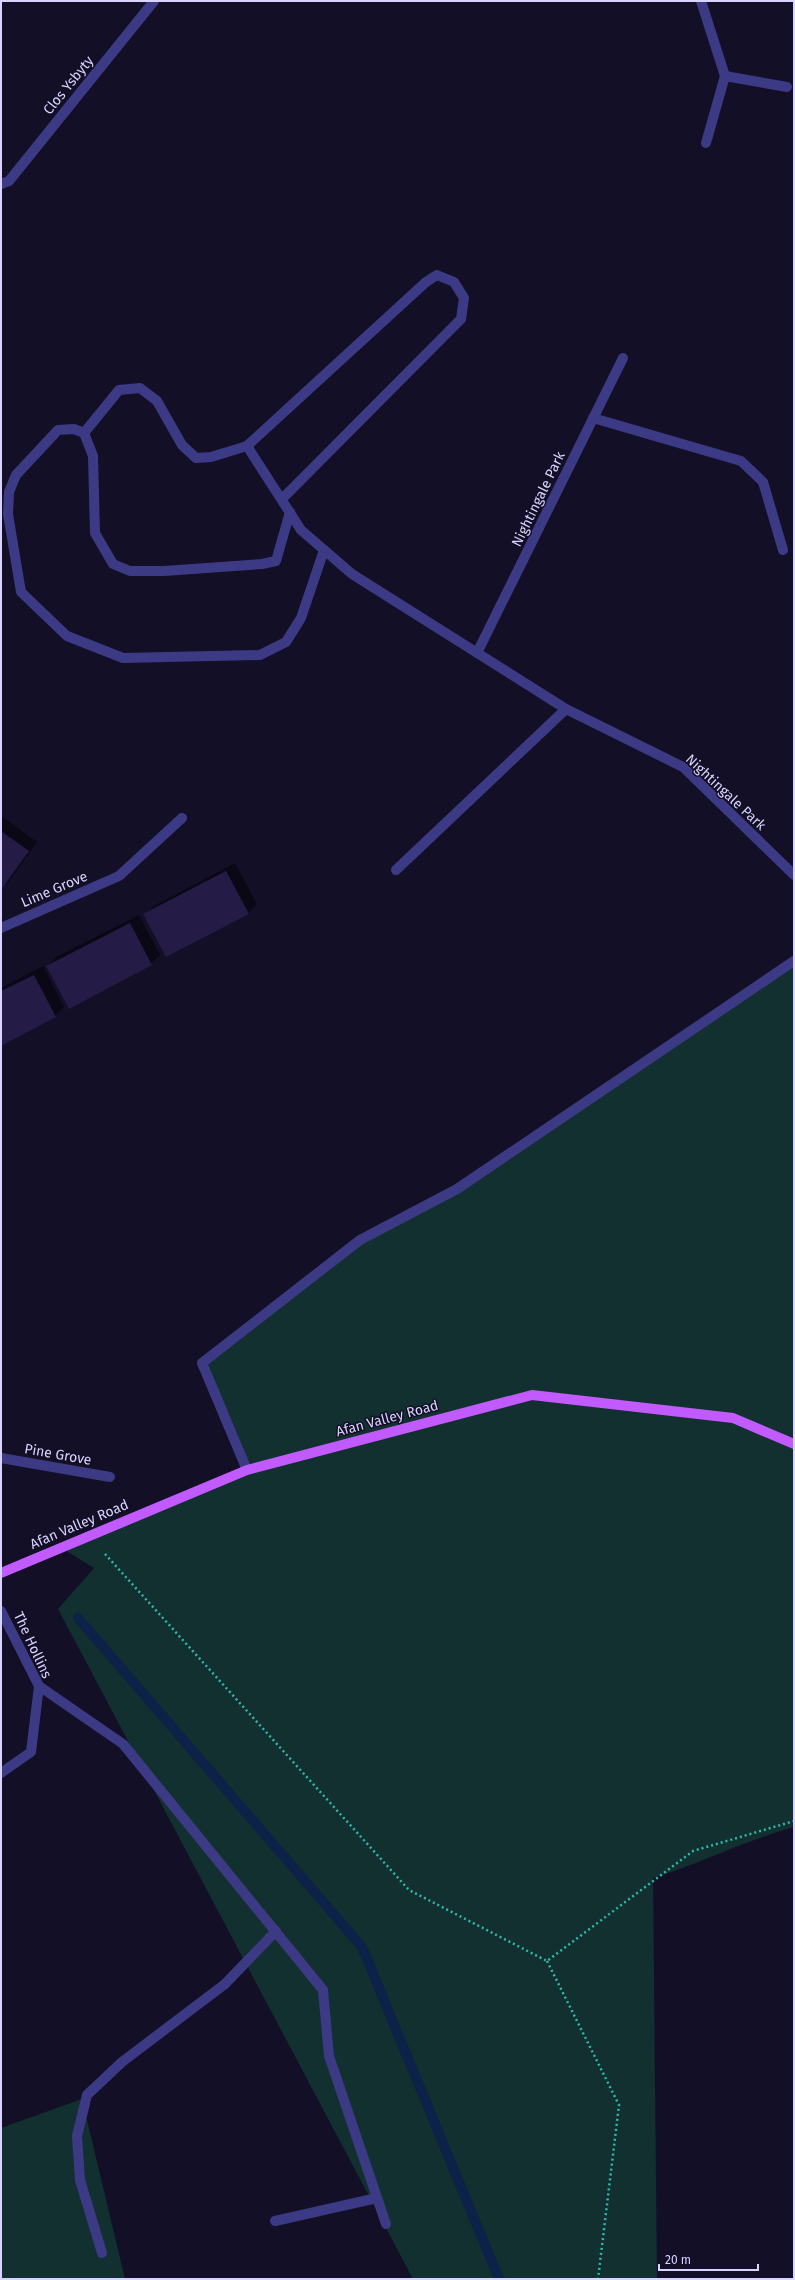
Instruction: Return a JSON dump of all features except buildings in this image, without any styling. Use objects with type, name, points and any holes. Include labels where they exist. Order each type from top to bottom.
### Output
[{"type":"main road","name":"Afan Valley Road","points":[[1,1573],[247,1470],[532,1395],[733,1418],[794,1444]]},
{"type":"street","name":"Clos Ysbyty","points":[[1,184],[9,181],[154,1]]},
{"type":"street","points":[[701,1],[725,76],[706,143]]},
{"type":"street","points":[[725,76],[787,87]]},
{"type":"street","points":[[84,433],[119,390],[140,388],[157,400],[182,445],[196,458],[211,457],[247,446],[426,282],[437,275],[454,282],[464,298],[461,319],[282,499]]},
{"type":"street","name":"Nightingale Park","points":[[477,653],[623,358]]},
{"type":"street","points":[[593,418],[741,461],[763,482],[782,550]]},
{"type":"street","points":[[290,512],[276,561],[262,564],[164,571],[130,571],[113,564],[95,533],[93,456],[84,433],[74,429],[58,430],[16,475],[9,492],[8,514],[21,592],[67,636],[123,658],[260,655],[286,642],[301,618],[324,550]]},
{"type":"street","name":"Nightingale Park","points":[[247,446],[301,530],[352,574],[566,709],[683,767],[794,875]]},
{"type":"street","points":[[396,870],[566,709]]},
{"type":"street","name":"Lime Grove","points":[[1,928],[119,876],[182,818]]},
{"type":"street","points":[[247,1470],[202,1363],[360,1240],[457,1189],[794,961]]},
{"type":"street","name":"Pine Grove","points":[[1,1458],[110,1477]]},
{"type":"street","name":"The Hollins","points":[[1,1610],[39,1686],[30,1752],[1,1773]]},
{"type":"street","points":[[39,1686],[123,1744],[324,1990],[329,2056],[386,2224]]},
{"type":"street","points":[[102,2253],[80,2180],[77,2136],[87,2095],[122,2062],[225,1984],[276,1931]]},
{"type":"street","points":[[275,2221],[377,2198]]},
{"type":"path","points":[[89,1535],[409,1890],[547,1961],[619,2105],[598,2279]]},
{"type":"path","points":[[547,1961],[693,1851],[794,1821]]},
{"type":"green space","points":[[794,961],[794,1827],[758,1838],[689,1866],[653,1878],[657,2279],[413,2279],[58,1609],[94,1568],[60,1547],[247,1470],[202,1363],[360,1240],[457,1189]]},
{"type":"green space","points":[[82,2099],[125,2279],[1,2279],[1,2128]]},
{"type":"waterway","points":[[78,1618],[362,1947],[499,2279]]}]
